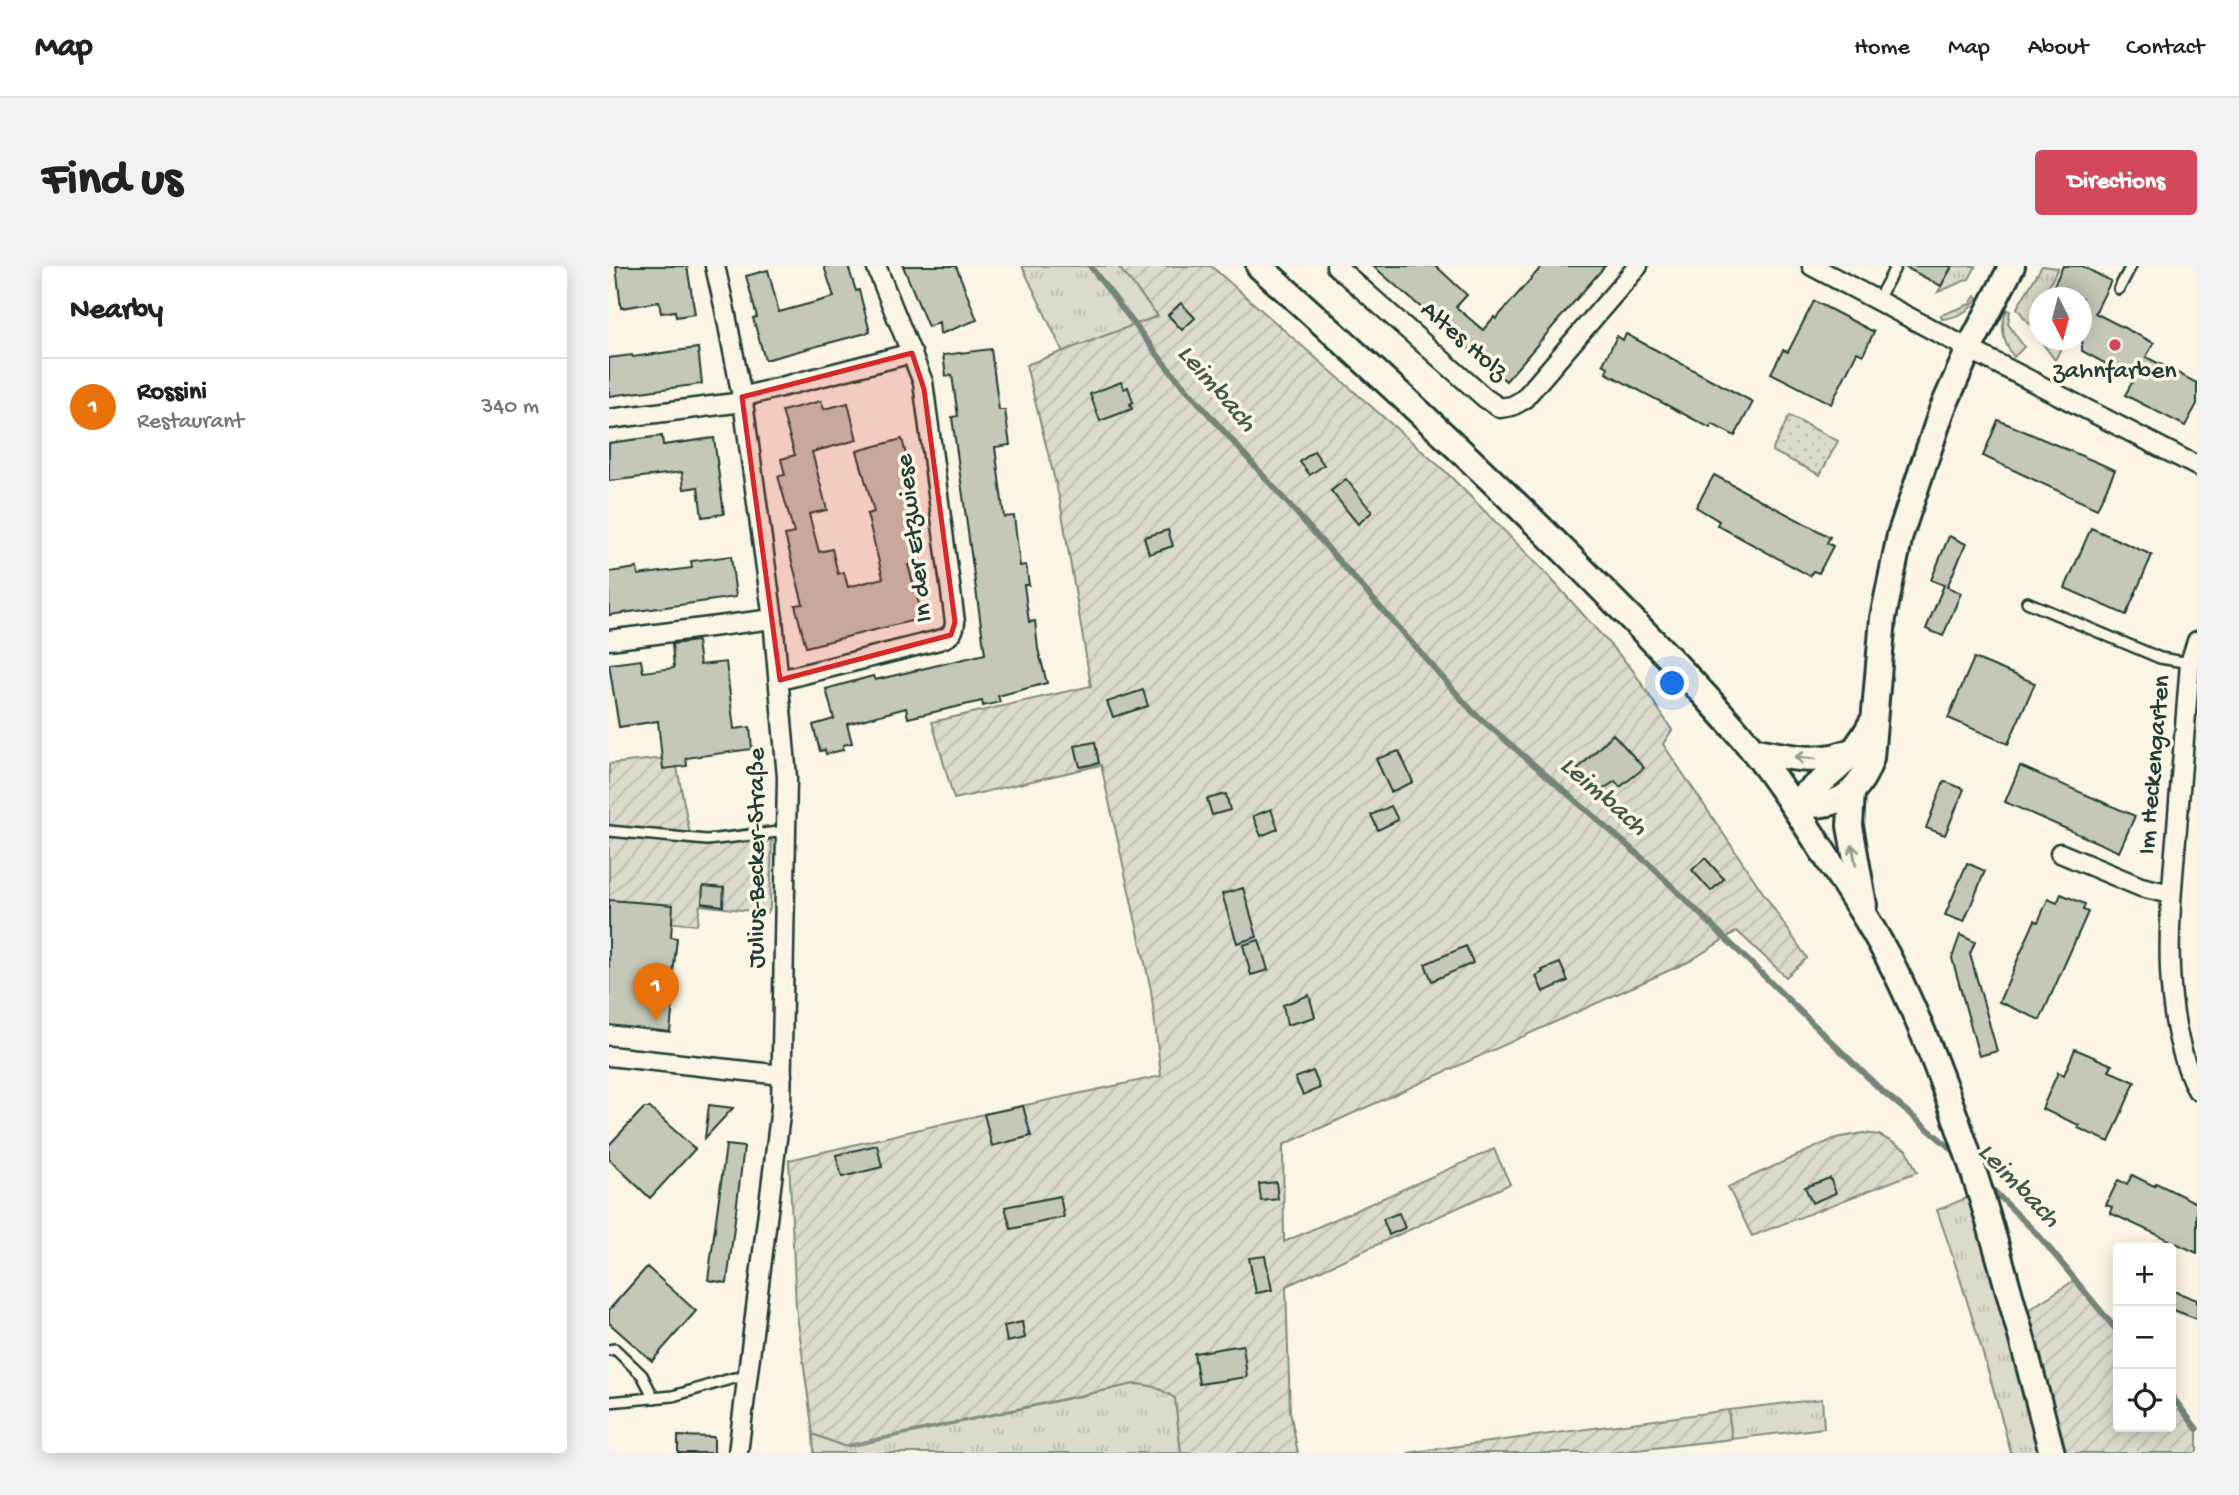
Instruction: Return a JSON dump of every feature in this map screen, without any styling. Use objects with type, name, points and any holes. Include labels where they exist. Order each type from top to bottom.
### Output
[{"type":"main road","points":[[1259,266],[1379,373],[1539,526],[1684,672],[1753,750],[1792,804],[1867,918],[1902,984],[1937,1068],[1955,1115],[1997,1251],[2052,1453]]},
{"type":"main road","points":[[1792,804],[1815,806],[1833,803],[1852,792],[1866,775],[1871,758],[1883,618],[1900,535],[1942,410],[1969,349],[2012,266]]},
{"type":"main road","points":[[1792,804],[1835,772],[1856,749],[1874,718]]},
{"type":"main road","points":[[1753,750],[1821,759],[1844,755],[1856,749]]},
{"type":"main road","points":[[1852,792],[1850,826],[1867,918]]},
{"type":"street","name":"Julius-Becker-Straße","points":[[715,266],[742,400],[773,619],[786,757],[781,1107],[738,1453]]},
{"type":"street","name":"In der Etzwiese","points":[[779,680],[939,640],[949,637],[954,629],[924,389],[876,266]]},
{"type":"street","name":"Altes Holz","points":[[1336,266],[1485,398],[1500,408],[1523,400],[1638,266]]},
{"type":"street","points":[[1812,266],[2197,466]]},
{"type":"street","points":[[609,419],[742,400],[912,353]]},
{"type":"street","points":[[609,640],[773,619]]},
{"type":"street","name":"Im Heckengarten","points":[[2197,642],[2190,663],[2171,894],[2169,969],[2180,1040],[2197,1090]]},
{"type":"street","name":"Im Heckengarten","points":[[2060,853],[2141,887],[2171,894]]},
{"type":"street","points":[[609,1056],[782,1075]]},
{"type":"lane","points":[[1878,301],[1896,266]]},
{"type":"lane","points":[[2119,289],[2131,266]]},
{"type":"lane","points":[[2027,602],[2160,658],[2190,663]]},
{"type":"lane","points":[[609,831],[707,840],[787,831]]},
{"type":"lane","points":[[609,1350],[615,1349],[642,1375],[654,1398]]},
{"type":"lane","points":[[609,1402],[681,1394],[734,1378],[748,1378]]},
{"type":"highlighted area","points":[[912,353],[924,389],[955,622],[951,635],[780,680],[742,397]]},
{"type":"green space","points":[[1022,266],[1118,266],[1158,316],[1063,352]]},
{"type":"green space","points":[[1118,266],[1211,266],[1446,472],[1544,571],[1632,669],[1672,730],[1663,744],[1807,958],[1786,977],[1737,931],[1690,961],[1283,1145],[1284,1242],[1494,1149],[1510,1184],[1286,1286],[1290,1411],[1298,1453],[1181,1453],[1175,1398],[1156,1388],[1134,1384],[843,1446],[813,1434],[796,1307],[789,1160],[1161,1076],[1151,990],[1101,765],[954,799],[932,722],[1091,686],[1060,501],[1026,365],[1158,316]]},
{"type":"green space","points":[[1953,266],[1976,266],[1969,279],[1938,292]]},
{"type":"green space","points":[[2042,266],[2058,268],[2048,287],[2030,287]]},
{"type":"green space","points":[[2029,288],[2029,324],[2017,308]]},
{"type":"green space","points":[[1975,296],[1978,298],[1967,310],[1942,319],[1941,315],[1970,304]]},
{"type":"green space","points":[[2007,309],[2010,311],[2008,324],[2024,347],[2014,357],[2004,334]]},
{"type":"green space","points":[[2048,350],[2060,350],[2055,360]]},
{"type":"green space","points":[[1789,416],[1838,441],[1820,475],[1772,451]]},
{"type":"green space","points":[[675,757],[690,834],[767,826],[768,840],[772,841],[770,909],[767,913],[700,905],[697,925],[609,917],[609,764]]},
{"type":"green space","points":[[1863,1133],[1879,1135],[1907,1150],[1917,1172],[1752,1236],[1728,1187],[1836,1138]]},
{"type":"green space","points":[[1969,1197],[2039,1453],[2011,1453],[1937,1210]]},
{"type":"green space","points":[[2075,1280],[2113,1326],[2113,1432],[2176,1432],[2176,1402],[2197,1429],[2197,1453],[2063,1453],[2025,1312]]},
{"type":"green space","points":[[1134,1384],[1156,1388],[1175,1398],[1181,1453],[814,1453],[813,1434],[843,1446],[853,1446]]},
{"type":"green space","points":[[1822,1399],[1824,1428],[1732,1439],[1728,1410]]},
{"type":"green space","points":[[1728,1410],[1732,1439],[1610,1453],[1407,1453]]},
{"type":"building","points":[[616,266],[687,266],[695,314],[676,317],[675,311],[661,313],[659,302],[621,308]]},
{"type":"building","points":[[824,266],[848,266],[856,291],[859,290],[870,332],[765,360],[753,318],[757,317],[746,276],[768,270],[779,312],[834,297]]},
{"type":"building","points":[[903,266],[956,266],[977,320],[940,334],[939,322],[928,327]]},
{"type":"building","points":[[1373,266],[1436,266],[1467,295],[1456,307],[1483,330],[1494,317],[1496,319],[1542,266],[1605,266],[1506,381]]},
{"type":"building","points":[[1903,266],[1952,266],[1941,286]]},
{"type":"building","points":[[2063,266],[2082,266],[2111,281],[2095,313],[2154,343],[2146,357],[2197,383],[2197,404],[2185,426],[2125,395],[2134,379],[2082,351],[2092,350],[2092,287],[2053,287]]},
{"type":"building","points":[[1814,301],[1874,332],[1863,355],[1857,352],[1831,404],[1771,373],[1783,350],[1788,352]]},
{"type":"building","points":[[1181,303],[1195,318],[1182,330],[1168,315]]},
{"type":"building","points":[[1626,334],[1753,402],[1735,436],[1712,424],[1710,428],[1606,373],[1608,367],[1603,364],[1617,336],[1623,340]]},
{"type":"building","points":[[698,348],[702,384],[609,396],[609,358]]},
{"type":"building","points":[[991,349],[999,410],[1005,410],[1010,445],[995,447],[1004,517],[1014,516],[1020,566],[1026,565],[1029,585],[1024,585],[1029,622],[1035,621],[1038,649],[1047,683],[998,696],[1000,702],[983,706],[982,701],[908,718],[906,708],[847,724],[852,743],[843,745],[843,750],[826,754],[825,750],[820,751],[813,725],[834,719],[826,689],[873,676],[875,680],[985,654],[952,417],[958,416],[952,375],[946,376],[943,355]]},
{"type":"building","points":[[1121,382],[1124,389],[1128,387],[1133,402],[1130,404],[1132,409],[1100,421],[1090,394]]},
{"type":"building","points":[[821,401],[824,409],[848,403],[857,440],[812,452],[827,510],[809,514],[819,552],[832,549],[838,574],[844,572],[848,587],[883,578],[867,514],[874,512],[857,451],[902,439],[914,486],[903,489],[920,557],[920,563],[908,565],[923,618],[806,647],[795,605],[803,604],[785,535],[794,533],[778,476],[785,475],[781,459],[795,455],[782,411]]},
{"type":"building","points":[[1998,420],[2115,470],[2097,509],[1983,456]]},
{"type":"building","points":[[662,436],[663,445],[714,438],[724,514],[702,517],[698,487],[684,489],[682,472],[609,481],[609,443]]},
{"type":"building","points":[[1314,451],[1324,465],[1310,475],[1300,462]]},
{"type":"building","points":[[1714,475],[1830,537],[1827,543],[1833,546],[1819,573],[1813,571],[1810,576],[1717,525],[1719,521],[1696,507]]},
{"type":"building","points":[[1346,479],[1372,512],[1358,524],[1331,491]]},
{"type":"building","points":[[2091,528],[2152,555],[2126,615],[2065,588]]},
{"type":"building","points":[[1168,530],[1173,546],[1149,554],[1144,537]]},
{"type":"building","points":[[1949,536],[1966,544],[1947,587],[1961,593],[1943,636],[1926,629],[1944,585],[1931,580]]},
{"type":"building","points":[[731,556],[736,597],[609,615],[609,572],[637,568],[638,575],[692,568],[691,561]]},
{"type":"building","points":[[697,641],[700,665],[726,662],[734,729],[750,727],[752,749],[686,758],[687,766],[663,769],[658,721],[619,727],[609,664],[641,660],[643,672],[674,668],[672,644]]},
{"type":"building","points":[[1974,658],[2035,683],[2008,744],[1948,718]]},
{"type":"building","points":[[1143,690],[1148,706],[1113,717],[1107,702]]},
{"type":"building","points":[[1613,734],[1644,768],[1620,787],[1615,781],[1596,794],[1578,769]]},
{"type":"building","points":[[1095,742],[1099,763],[1080,767],[1075,746]]},
{"type":"building","points":[[1399,751],[1413,782],[1391,792],[1376,759]]},
{"type":"building","points":[[2020,766],[2135,816],[2119,852],[2005,802]]},
{"type":"building","points":[[1944,781],[1964,789],[1945,835],[1926,828]]},
{"type":"building","points":[[1226,794],[1230,810],[1212,815],[1207,799]]},
{"type":"building","points":[[1391,806],[1398,820],[1378,830],[1371,815]]},
{"type":"building","points":[[1271,809],[1278,829],[1261,836],[1253,816]]},
{"type":"building","points":[[1705,858],[1724,879],[1711,891],[1692,870]]},
{"type":"building","points":[[1967,863],[1985,871],[1964,922],[1945,915]]},
{"type":"building","points":[[703,886],[724,888],[723,906],[702,903]]},
{"type":"building","points":[[1243,888],[1257,937],[1237,943],[1222,894]]},
{"type":"building","points":[[2061,894],[2085,904],[2083,910],[2088,912],[2040,1020],[1999,1002],[2035,920],[2038,922],[2048,899],[2057,903]]},
{"type":"building","points":[[609,900],[673,905],[671,937],[677,938],[670,1002],[673,1003],[670,1032],[609,1025]]},
{"type":"building","points":[[1960,935],[1975,942],[1970,954],[1997,1051],[1979,1056],[1952,958]]},
{"type":"building","points":[[1259,940],[1268,970],[1251,975],[1243,945]]},
{"type":"building","points":[[1466,946],[1473,963],[1432,981],[1425,964]]},
{"type":"building","points":[[1560,963],[1568,981],[1543,992],[1536,976],[1543,972],[1542,970]]},
{"type":"building","points":[[1309,995],[1315,1017],[1287,1025],[1283,1005]]},
{"type":"building","points":[[2075,1049],[2112,1065],[2109,1071],[2135,1082],[2109,1142],[2042,1109],[2058,1072],[2064,1075]]},
{"type":"building","points":[[1313,1071],[1320,1088],[1303,1095],[1295,1078]]},
{"type":"building","points":[[709,1105],[733,1108],[705,1138]]},
{"type":"building","points":[[1023,1106],[1031,1136],[992,1146],[984,1114]]},
{"type":"building","points":[[644,1108],[650,1108],[695,1149],[650,1198],[609,1159],[609,1145]]},
{"type":"building","points":[[726,1145],[744,1147],[727,1283],[708,1280]]},
{"type":"building","points":[[877,1145],[882,1167],[842,1177],[836,1155]]},
{"type":"building","points":[[2132,1175],[2154,1186],[2156,1183],[2197,1203],[2197,1253],[2110,1213],[2112,1207],[2106,1205],[2118,1180],[2127,1184]]},
{"type":"building","points":[[1830,1178],[1836,1193],[1812,1203],[1805,1187]]},
{"type":"building","points":[[1276,1182],[1278,1199],[1261,1201],[1259,1184]]},
{"type":"building","points":[[1060,1196],[1064,1217],[1011,1229],[1005,1207]]},
{"type":"building","points":[[1399,1213],[1405,1228],[1389,1235],[1383,1219]]},
{"type":"building","points":[[1265,1256],[1272,1290],[1256,1293],[1249,1258]]},
{"type":"building","points":[[647,1267],[696,1311],[652,1361],[609,1323],[609,1310]]},
{"type":"building","points":[[2176,1292],[2197,1300],[2197,1319],[2176,1311]]},
{"type":"building","points":[[1022,1322],[1025,1338],[1007,1342],[1004,1326]]},
{"type":"building","points":[[1243,1345],[1247,1377],[1199,1384],[1194,1353]]},
{"type":"building","points":[[678,1436],[714,1437],[714,1453],[678,1453]]},
{"type":"waterway","name":"Leimbach","points":[[1090,266],[1167,367],[1473,712],[1650,865],[1880,1089],[1960,1156]]},
{"type":"waterway","name":"Leimbach","points":[[1987,1184],[2040,1237],[2113,1326]]},
{"type":"waterway","name":"Leimbach","points":[[2176,1402],[2197,1429]]},
{"type":"place","name":"zahnfarben","points":[[2115,345]]},
{"type":"place","name":"Rossini","points":[[656,1021]]}]
